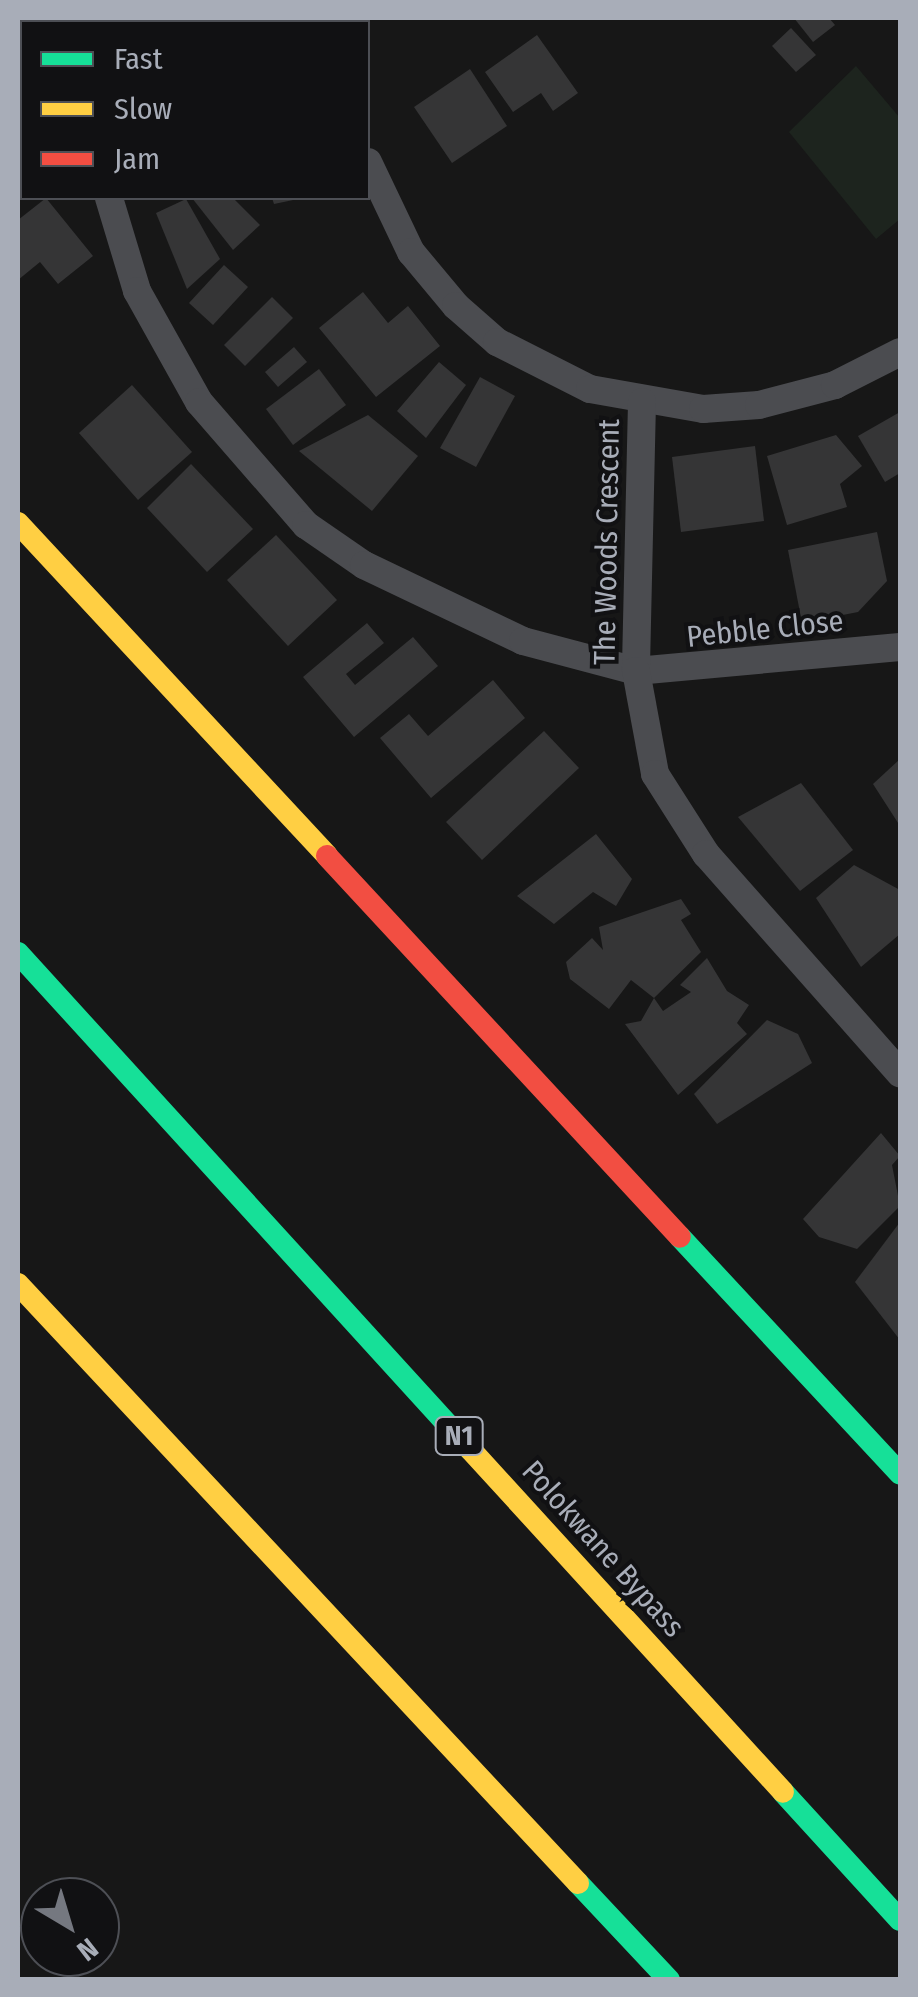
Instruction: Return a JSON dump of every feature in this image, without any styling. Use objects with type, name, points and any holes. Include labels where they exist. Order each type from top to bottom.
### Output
[{"type":"main road","points":[[18,523],[900,1474]]},
{"type":"main road","name":"Polokwane Bypass","points":[[18,953],[900,1920]]},
{"type":"main road","points":[[18,1284],[669,1980]]},
{"type":"street","points":[[370,166],[410,252],[456,306],[540,368],[642,402],[759,405],[835,385],[900,352]]},
{"type":"street","points":[[110,200],[137,291],[199,402],[306,525],[442,608],[636,671]]},
{"type":"street","name":"The Woods Crescent","points":[[642,402],[636,671],[655,774],[677,813],[900,1073]]},
{"type":"street","name":"Pebble Close","points":[[636,671],[900,647]]},
{"type":"shaded area","points":[[856,66],[900,118],[900,219],[876,239],[789,132]]},
{"type":"building","points":[[136,18],[206,18],[206,20]]},
{"type":"building","points":[[794,18],[829,18],[835,25],[813,42]]},
{"type":"building","points":[[791,28],[816,55],[796,72],[772,46]]},
{"type":"building","points":[[537,35],[578,93],[553,111],[541,93],[513,112],[485,72]]},
{"type":"building","points":[[470,69],[507,126],[452,163],[414,107]]},
{"type":"building","points":[[48,200],[93,256],[58,284],[40,262],[18,280],[18,220]]},
{"type":"building","points":[[187,200],[220,259],[187,289],[156,213]]},
{"type":"building","points":[[194,200],[235,200],[260,225],[233,250]]},
{"type":"building","points":[[224,265],[248,287],[213,325],[189,303]]},
{"type":"building","points":[[363,292],[388,323],[408,306],[440,346],[376,397],[319,328]]},
{"type":"building","points":[[272,297],[293,318],[245,366],[224,345]]},
{"type":"building","points":[[294,347],[307,362],[278,387],[265,372]]},
{"type":"building","points":[[439,362],[466,385],[426,438],[397,411]]},
{"type":"building","points":[[319,369],[346,405],[293,445],[266,409]]},
{"type":"building","points":[[480,377],[515,396],[476,467],[440,448]]},
{"type":"building","points":[[132,385],[192,452],[138,500],[79,433]]},
{"type":"building","points":[[900,412],[900,473],[885,482],[858,436]]},
{"type":"building","points":[[368,415],[418,456],[372,511],[299,451]]},
{"type":"building","points":[[836,435],[862,466],[840,484],[847,507],[787,525],[767,456]]},
{"type":"building","points":[[755,446],[764,521],[681,532],[672,457]]},
{"type":"building","points":[[191,464],[253,529],[207,572],[147,508]]},
{"type":"building","points":[[877,532],[887,581],[858,612],[802,623],[788,550]]},
{"type":"building","points":[[276,535],[337,600],[288,646],[227,580]]},
{"type":"building","points":[[367,623],[384,643],[346,674],[355,685],[413,637],[438,666],[354,737],[303,677]]},
{"type":"building","points":[[493,680],[525,718],[431,798],[380,738],[409,714],[428,736]]},
{"type":"building","points":[[544,731],[579,768],[482,860],[446,822]]},
{"type":"building","points":[[900,759],[900,826],[873,784]]},
{"type":"building","points":[[801,783],[853,850],[800,891],[738,817]]},
{"type":"building","points":[[596,834],[632,879],[616,906],[593,892],[554,924],[517,896]]},
{"type":"building","points":[[854,865],[900,890],[900,934],[861,967],[816,898]]},
{"type":"building","points":[[681,899],[691,914],[681,920],[701,952],[654,998],[631,980],[609,1009],[570,979],[566,962],[592,938],[603,950],[599,927]]},
{"type":"building","points":[[707,958],[727,991],[749,1005],[737,1023],[747,1034],[678,1095],[625,1024],[641,1021],[654,998],[663,1011],[691,992],[680,985]]},
{"type":"building","points":[[767,1020],[798,1034],[812,1063],[717,1124],[694,1094]]},
{"type":"building","points":[[881,1133],[900,1156],[892,1165],[900,1206],[857,1249],[819,1237],[803,1219]]},
{"type":"building","points":[[900,1222],[900,1340],[855,1282]]},
{"type":"traffic: fast","points":[[18,953],[470,1449]]},
{"type":"traffic: fast","points":[[680,1237],[900,1474]]},
{"type":"traffic: fast","points":[[783,1792],[900,1920]]},
{"type":"traffic: fast","points":[[578,1883],[669,1980]]},
{"type":"traffic: slow","points":[[18,523],[327,856]]},
{"type":"traffic: slow","points":[[18,1284],[578,1883]]},
{"type":"traffic: slow","points":[[470,1449],[783,1792]]},
{"type":"traffic: jam","points":[[327,856],[680,1237]]}]
